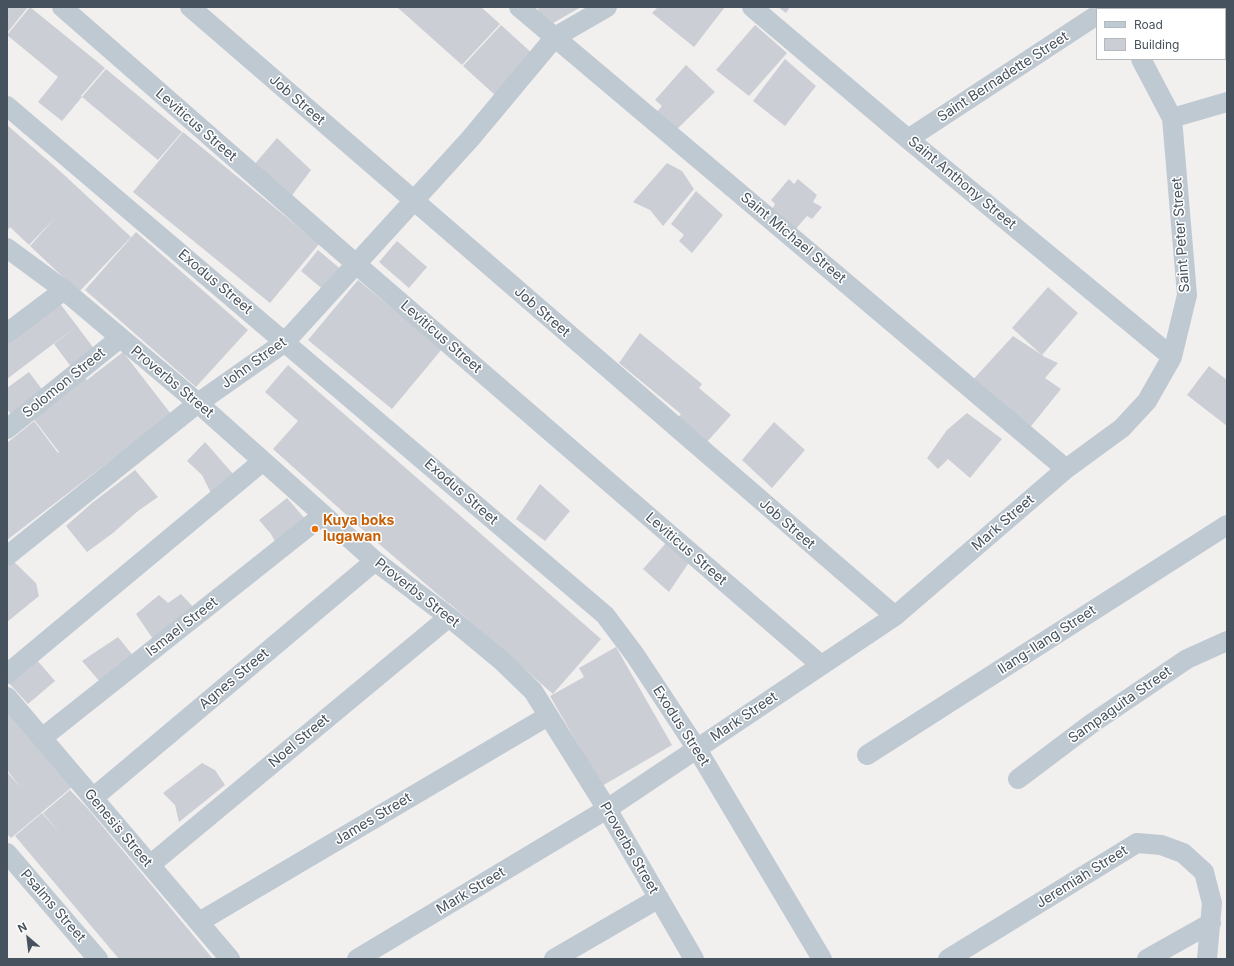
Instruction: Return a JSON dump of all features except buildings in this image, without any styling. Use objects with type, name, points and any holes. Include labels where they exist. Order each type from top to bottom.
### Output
[{"type":"street","name":"Leviticus Street","points":[[62,7],[356,264],[821,665]]},
{"type":"street","name":"Job Street","points":[[190,7],[895,616]]},
{"type":"street","name":"Saint Michael Street","points":[[519,7],[1066,469]]},
{"type":"street","name":"John Street","points":[[7,556],[198,403],[286,342],[470,139],[556,37],[606,7]]},
{"type":"street","name":"Saint Anthony Street","points":[[752,7],[908,139],[1172,357]]},
{"type":"street","name":"Saint Bernadette Street","points":[[908,139],[1096,16]]},
{"type":"street","name":"Saint Peter Street","points":[[1066,469],[1122,428],[1147,402],[1172,357],[1187,295],[1172,118],[1142,60]]},
{"type":"street","points":[[1172,118],[1227,102]]},
{"type":"street","name":"Exodus Street","points":[[7,106],[605,615],[635,656],[697,749],[822,959]]},
{"type":"street","name":"Proverbs Street","points":[[7,248],[64,290],[198,403],[375,561],[449,616],[502,661],[533,691],[607,809],[694,959]]},
{"type":"street","points":[[7,333],[64,290]]},
{"type":"street","name":"Solomon Street","points":[[7,429],[120,338]]},
{"type":"street","points":[[7,674],[263,461]]},
{"type":"street","name":"Mark Street","points":[[357,959],[607,809],[895,616],[1066,469]]},
{"type":"street","name":"Ismael Street","points":[[42,738],[323,515]]},
{"type":"street","name":"Ilang-Ilang Street","points":[[867,755],[1227,525]]},
{"type":"street","name":"Agnes Street","points":[[93,798],[375,561]]},
{"type":"street","name":"Noel Street","points":[[150,865],[449,616]]},
{"type":"street","name":"Sampaguita Street","points":[[1018,779],[1091,724],[1187,658],[1227,642]]},
{"type":"street","name":"Genesis Street","points":[[7,697],[230,959]]},
{"type":"street","name":"James Street","points":[[199,922],[548,716]]},
{"type":"street","name":"Jeremiah Street","points":[[948,959],[1137,843],[1161,845],[1183,853],[1204,872],[1212,903],[1207,959]]},
{"type":"street","name":"Psalms Street","points":[[7,853],[98,959]]},
{"type":"street","points":[[554,959],[658,898]]},
{"type":"street","points":[[1147,959],[1211,923]]},
{"type":"place","name":"Kuya boks lugawan","points":[[315,529]]}]
